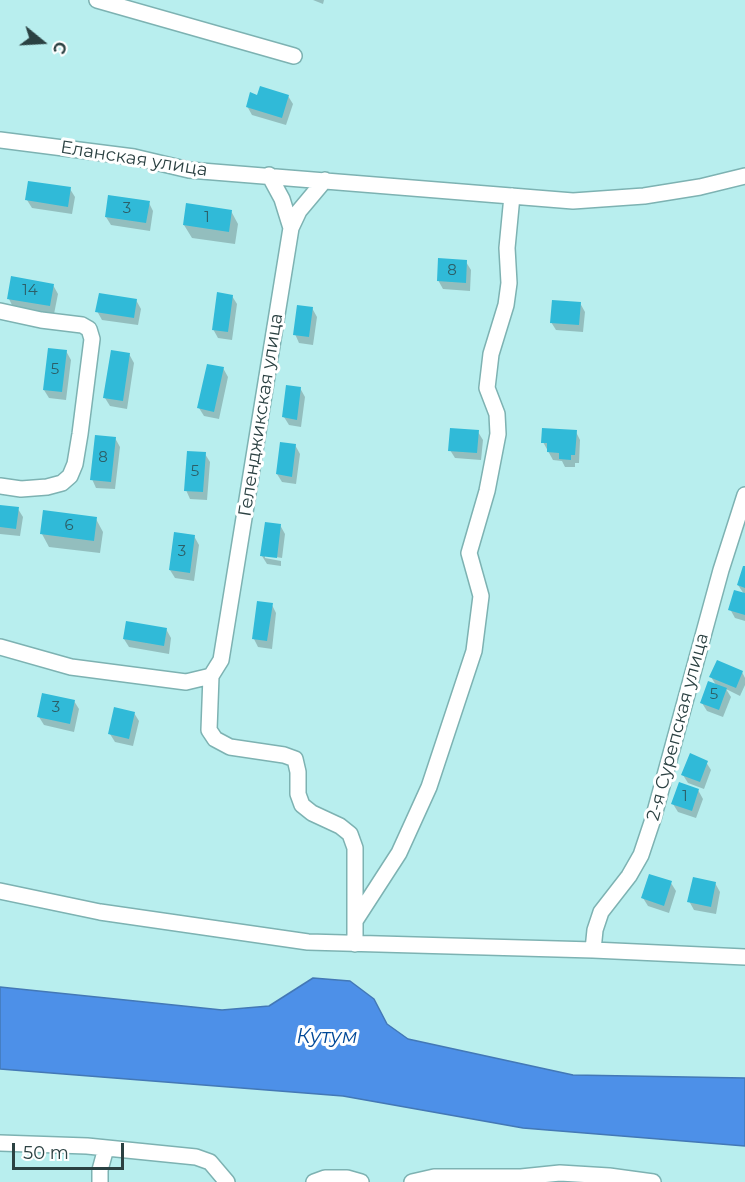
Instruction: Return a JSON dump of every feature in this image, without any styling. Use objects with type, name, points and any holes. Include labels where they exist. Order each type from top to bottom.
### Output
[{"type":"street","points":[[97,0],[294,56]]},
{"type":"street","name":"Еланская улица","points":[[0,140],[134,157],[189,170],[573,201],[644,196],[700,187],[745,176]]},
{"type":"street","name":"Геленджикская улица","points":[[211,676],[221,660],[291,228],[282,199],[269,175]]},
{"type":"street","points":[[291,228],[299,211],[326,180]]},
{"type":"street","points":[[355,921],[399,853],[429,787],[474,651],[481,596],[469,553],[487,491],[498,434],[497,414],[487,388],[491,354],[506,305],[509,283],[507,248],[512,196]]},
{"type":"street","points":[[0,311],[42,320],[82,325],[89,329],[92,339],[80,434],[75,464],[70,476],[62,483],[47,488],[21,489],[0,486]]},
{"type":"street","name":"2-я Сурепская улица","points":[[593,950],[595,930],[601,912],[629,876],[641,855],[653,819],[721,570],[745,495]]},
{"type":"street","points":[[0,647],[82,669],[186,682],[211,676],[209,730],[215,739],[230,747],[296,759],[298,795],[302,805],[350,834],[355,848],[356,944]]},
{"type":"street","points":[[0,891],[100,912],[308,942],[745,957]]},
{"type":"street","points":[[0,1143],[106,1148],[196,1158],[210,1162],[227,1182]]},
{"type":"street","points":[[100,1182],[100,1170],[106,1148]]},
{"type":"street","points":[[412,1182],[434,1177],[520,1177],[560,1173],[653,1182]]},
{"type":"street","points":[[314,1182],[325,1178],[347,1178],[361,1182]]},
{"type":"water","name":"Кутум","points":[[313,978],[350,981],[374,999],[387,1024],[408,1039],[573,1075],[745,1078],[745,1146],[523,1128],[343,1096],[0,1069],[0,987],[222,1010],[269,1006]]},
{"type":"building","points":[[260,86],[289,95],[282,118],[246,107],[250,92],[257,95]]},
{"type":"building","points":[[28,181],[71,187],[68,207],[25,200]]},
{"type":"building","points":[[108,195],[150,201],[146,223],[105,217]]},
{"type":"building","points":[[186,203],[232,210],[229,232],[183,225]]},
{"type":"building","points":[[438,258],[467,260],[466,283],[437,281]]},
{"type":"building","points":[[11,276],[54,284],[50,306],[7,299]]},
{"type":"building","points":[[217,292],[233,295],[228,332],[212,330]]},
{"type":"building","points":[[99,293],[137,299],[134,318],[95,312]]},
{"type":"building","points":[[552,300],[581,302],[579,325],[550,323]]},
{"type":"building","points":[[297,305],[313,307],[309,337],[293,335]]},
{"type":"building","points":[[48,348],[67,350],[62,392],[43,390]]},
{"type":"building","points":[[111,350],[130,353],[123,401],[103,398]]},
{"type":"building","points":[[207,364],[224,367],[214,412],[197,408]]},
{"type":"building","points":[[286,385],[301,387],[297,420],[282,417]]},
{"type":"building","points":[[450,428],[479,430],[477,453],[448,451]]},
{"type":"building","points":[[542,428],[577,430],[575,455],[571,455],[571,460],[559,459],[559,453],[547,452],[547,443],[541,443]]},
{"type":"building","points":[[95,435],[116,437],[111,482],[90,480]]},
{"type":"building","points":[[280,442],[296,444],[292,477],[276,474]]},
{"type":"building","points":[[187,451],[206,452],[203,492],[184,491]]},
{"type":"building","points":[[0,505],[19,507],[16,529],[0,527]]},
{"type":"building","points":[[43,510],[97,517],[94,541],[40,534]]},
{"type":"building","points":[[265,522],[281,524],[277,558],[260,556]]},
{"type":"building","points":[[174,532],[195,535],[190,573],[169,570]]},
{"type":"building","points":[[743,566],[745,566],[745,588],[737,585]]},
{"type":"building","points":[[734,590],[745,593],[745,615],[728,610]]},
{"type":"building","points":[[257,601],[273,603],[267,641],[252,639]]},
{"type":"building","points":[[126,621],[167,628],[164,646],[123,639]]},
{"type":"building","points":[[717,660],[743,671],[736,688],[709,677]]},
{"type":"building","points":[[708,681],[727,688],[719,710],[700,703]]},
{"type":"building","points":[[42,693],[75,700],[70,724],[37,717]]},
{"type":"building","points":[[114,707],[135,712],[129,739],[108,734]]},
{"type":"building","points":[[690,753],[708,761],[700,782],[681,775]]},
{"type":"building","points":[[679,782],[699,789],[692,811],[671,804]]},
{"type":"building","points":[[649,874],[672,881],[664,906],[641,898]]},
{"type":"building","points":[[693,877],[716,882],[711,907],[687,902]]}]
